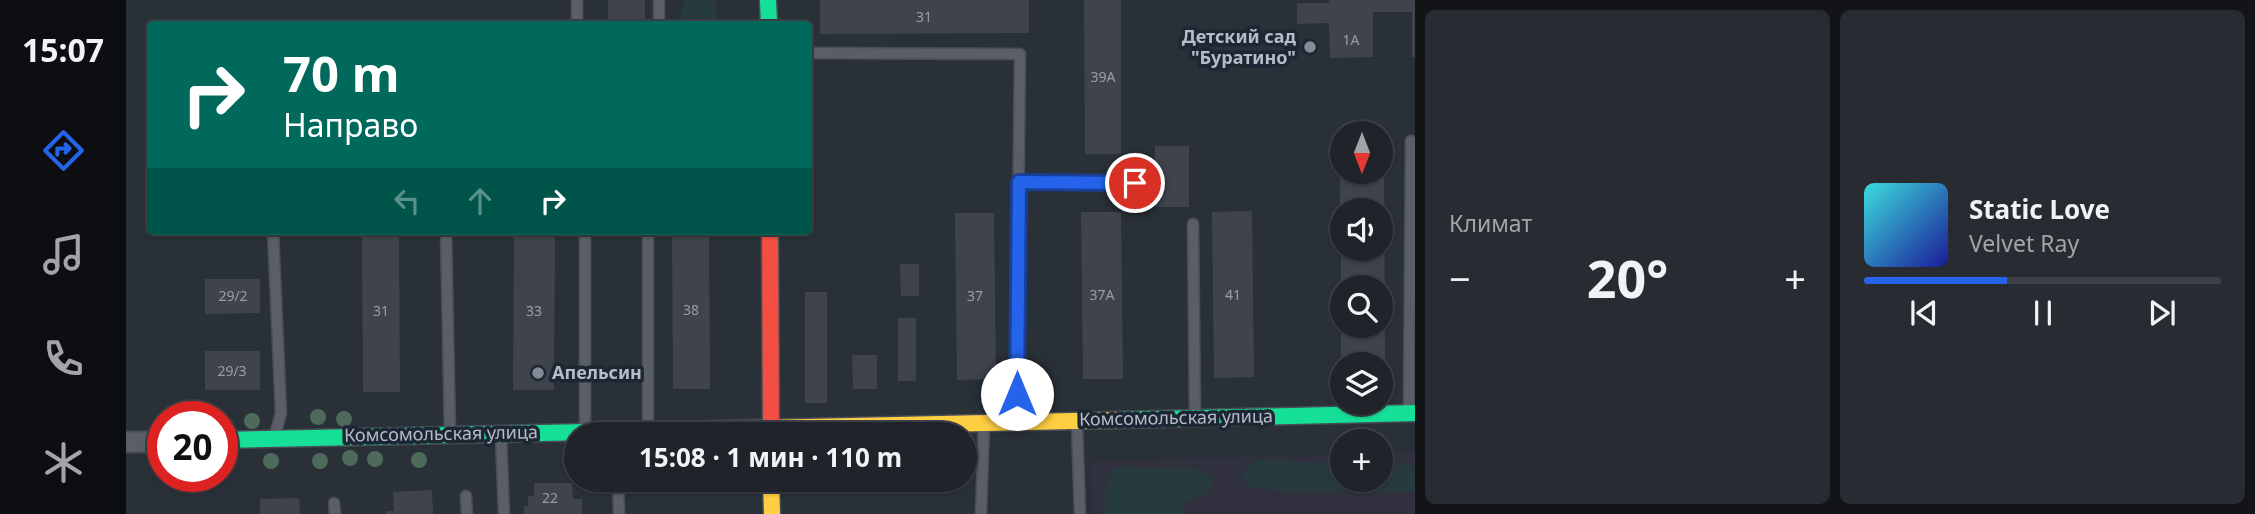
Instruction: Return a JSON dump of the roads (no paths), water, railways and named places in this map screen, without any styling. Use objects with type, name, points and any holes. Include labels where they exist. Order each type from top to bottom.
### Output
[{"type":"street","points":[[768,0],[769,21]]},
{"type":"street","points":[[770,235],[771,422]]},
{"type":"street","name":"Комсомольская улица","points":[[977,422],[1412,413]]},
{"type":"street","name":"Комсомольская улица","points":[[238,440],[564,431]]},
{"type":"street","points":[[126,442],[147,442]]},
{"type":"street","points":[[771,492],[772,514]]},
{"type":"lane","points":[[577,0],[577,21]]},
{"type":"lane","points":[[659,0],[659,21]]},
{"type":"lane","points":[[812,54],[1020,54],[1016,421]]},
{"type":"lane","points":[[1411,141],[1412,413]]},
{"type":"lane","points":[[1019,182],[1135,183]]},
{"type":"lane","points":[[1193,224],[1195,418]]},
{"type":"lane","points":[[273,235],[281,413],[274,439]]},
{"type":"lane","points":[[446,235],[450,434]]},
{"type":"lane","points":[[585,235],[585,422]]},
{"type":"lane","points":[[648,422],[649,235]]},
{"type":"lane","points":[[1077,420],[1080,514]]},
{"type":"lane","points":[[981,514],[984,422]]},
{"type":"lane","points":[[501,433],[504,514]]},
{"type":"lane","points":[[618,492],[619,514]]},
{"type":"lane","points":[[466,496],[467,514]]},
{"type":"lane","points":[[334,503],[335,514]]},
{"type":"place","name":"Детский сад \"Буратино\"","points":[[1310,47]]},
{"type":"place","name":"Апельсин","points":[[538,373]]}]
